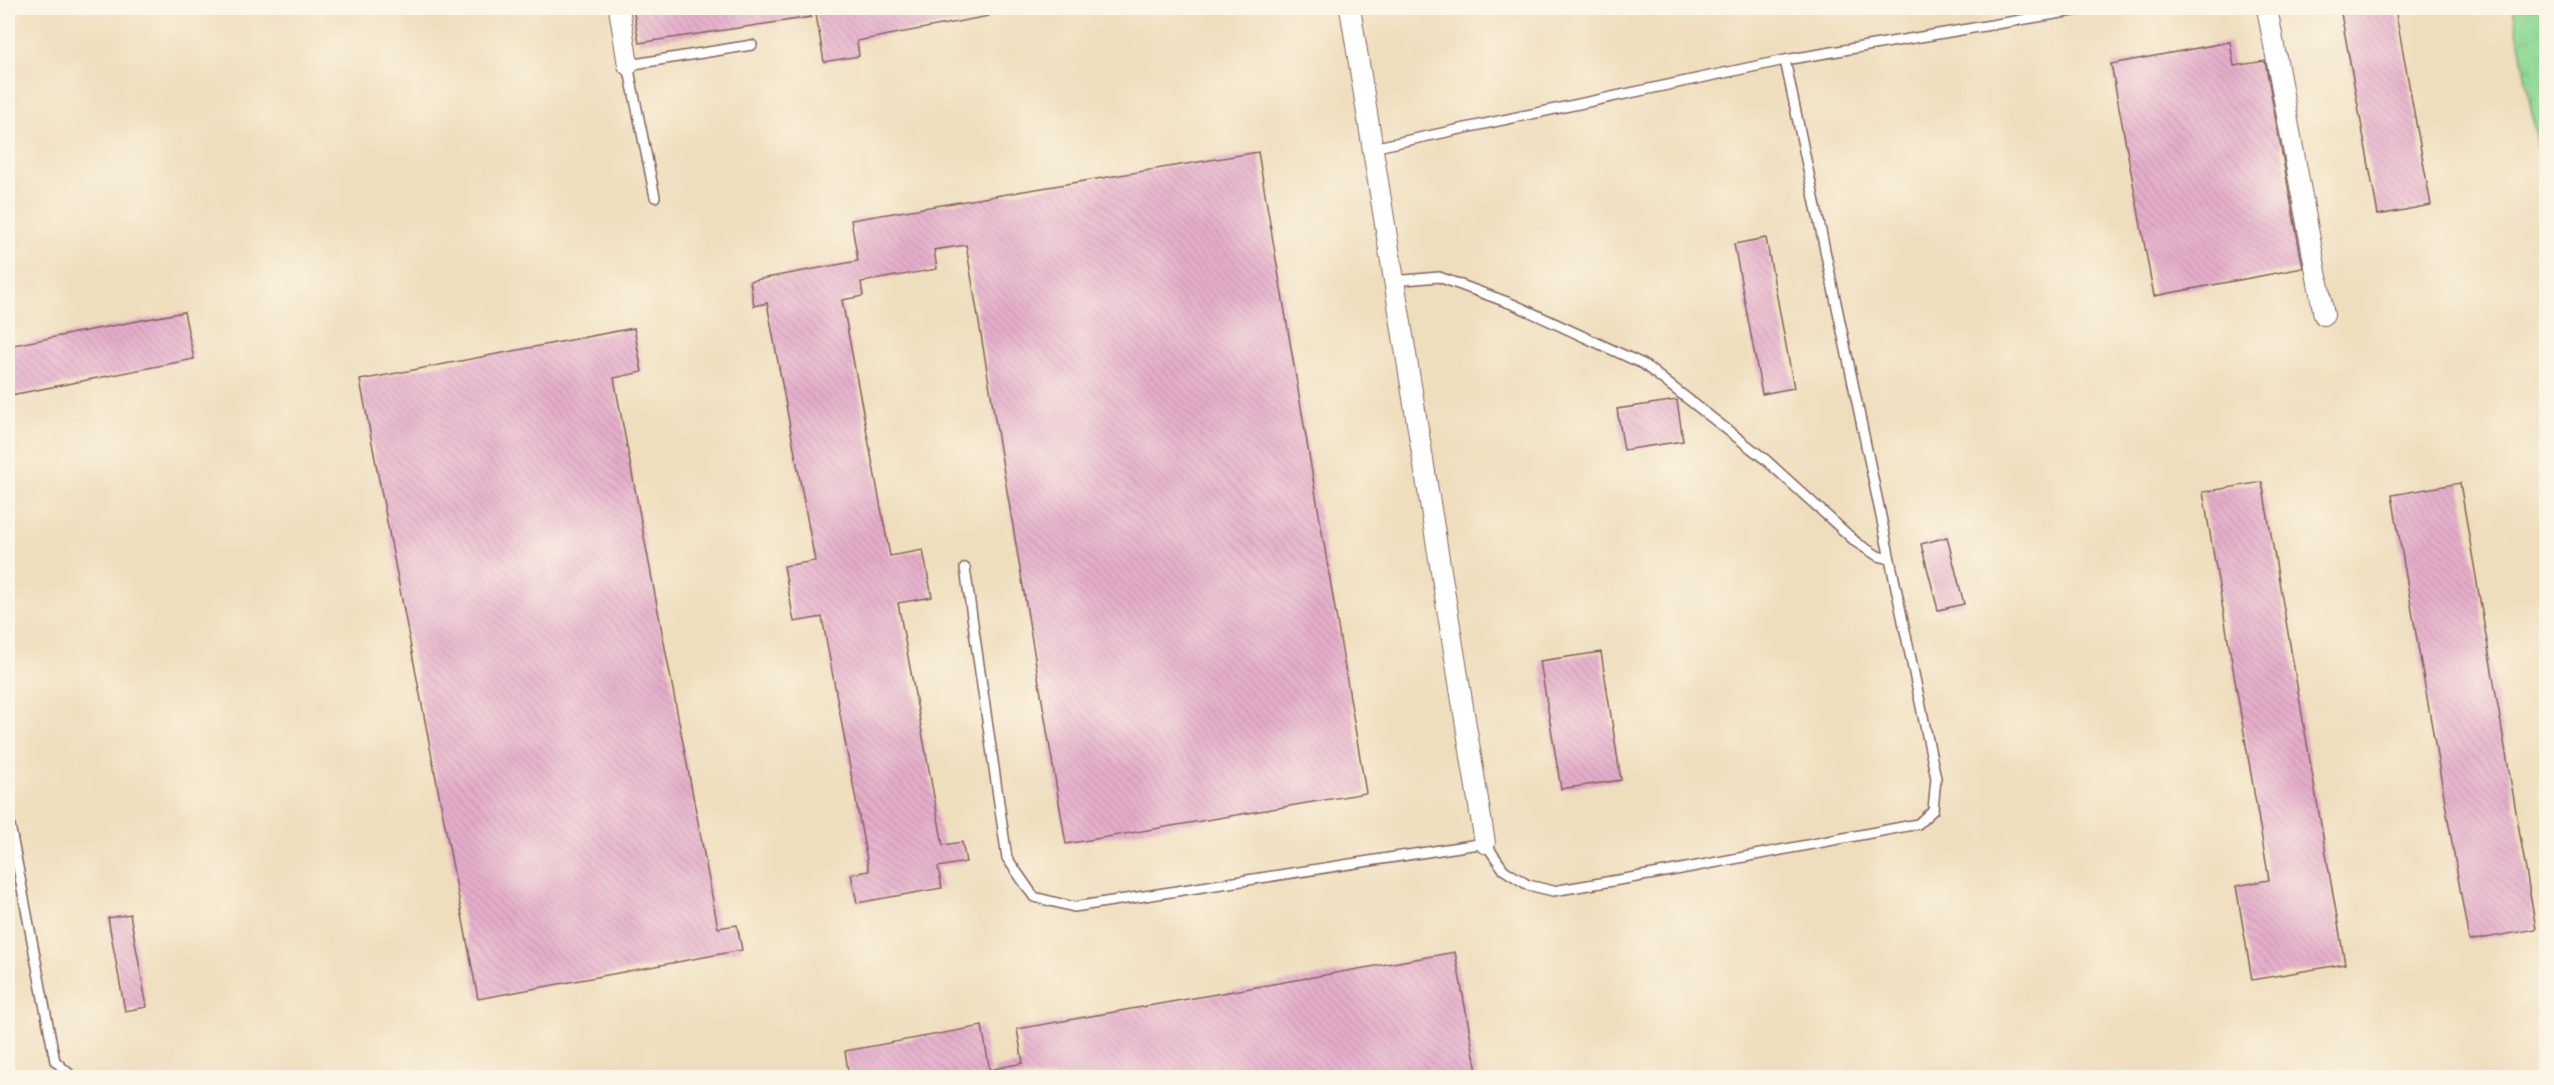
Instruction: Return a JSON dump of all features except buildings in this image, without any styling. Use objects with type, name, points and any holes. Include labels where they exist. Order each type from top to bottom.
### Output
[{"type":"street","points":[[619,8],[628,65]]},
{"type":"street","points":[[1350,8],[1485,843]]},
{"type":"street","points":[[2267,8],[2324,315]]},
{"type":"lane","points":[[1372,148],[1785,60],[2091,8]]},
{"type":"lane","points":[[655,197],[628,65],[752,45]]},
{"type":"lane","points":[[965,568],[1007,858],[1034,897],[1074,907],[1485,843],[1504,870],[1528,885],[1553,891],[1918,824],[1933,810],[1936,778],[1785,60]]},
{"type":"lane","points":[[1393,281],[1439,277],[1515,305],[1643,363],[1766,460],[1857,543],[1878,556],[1890,559]]},
{"type":"lane","points":[[8,816],[55,1061],[74,1077]]},
{"type":"green space","points":[[2513,8],[2546,8],[2546,192]]}]
